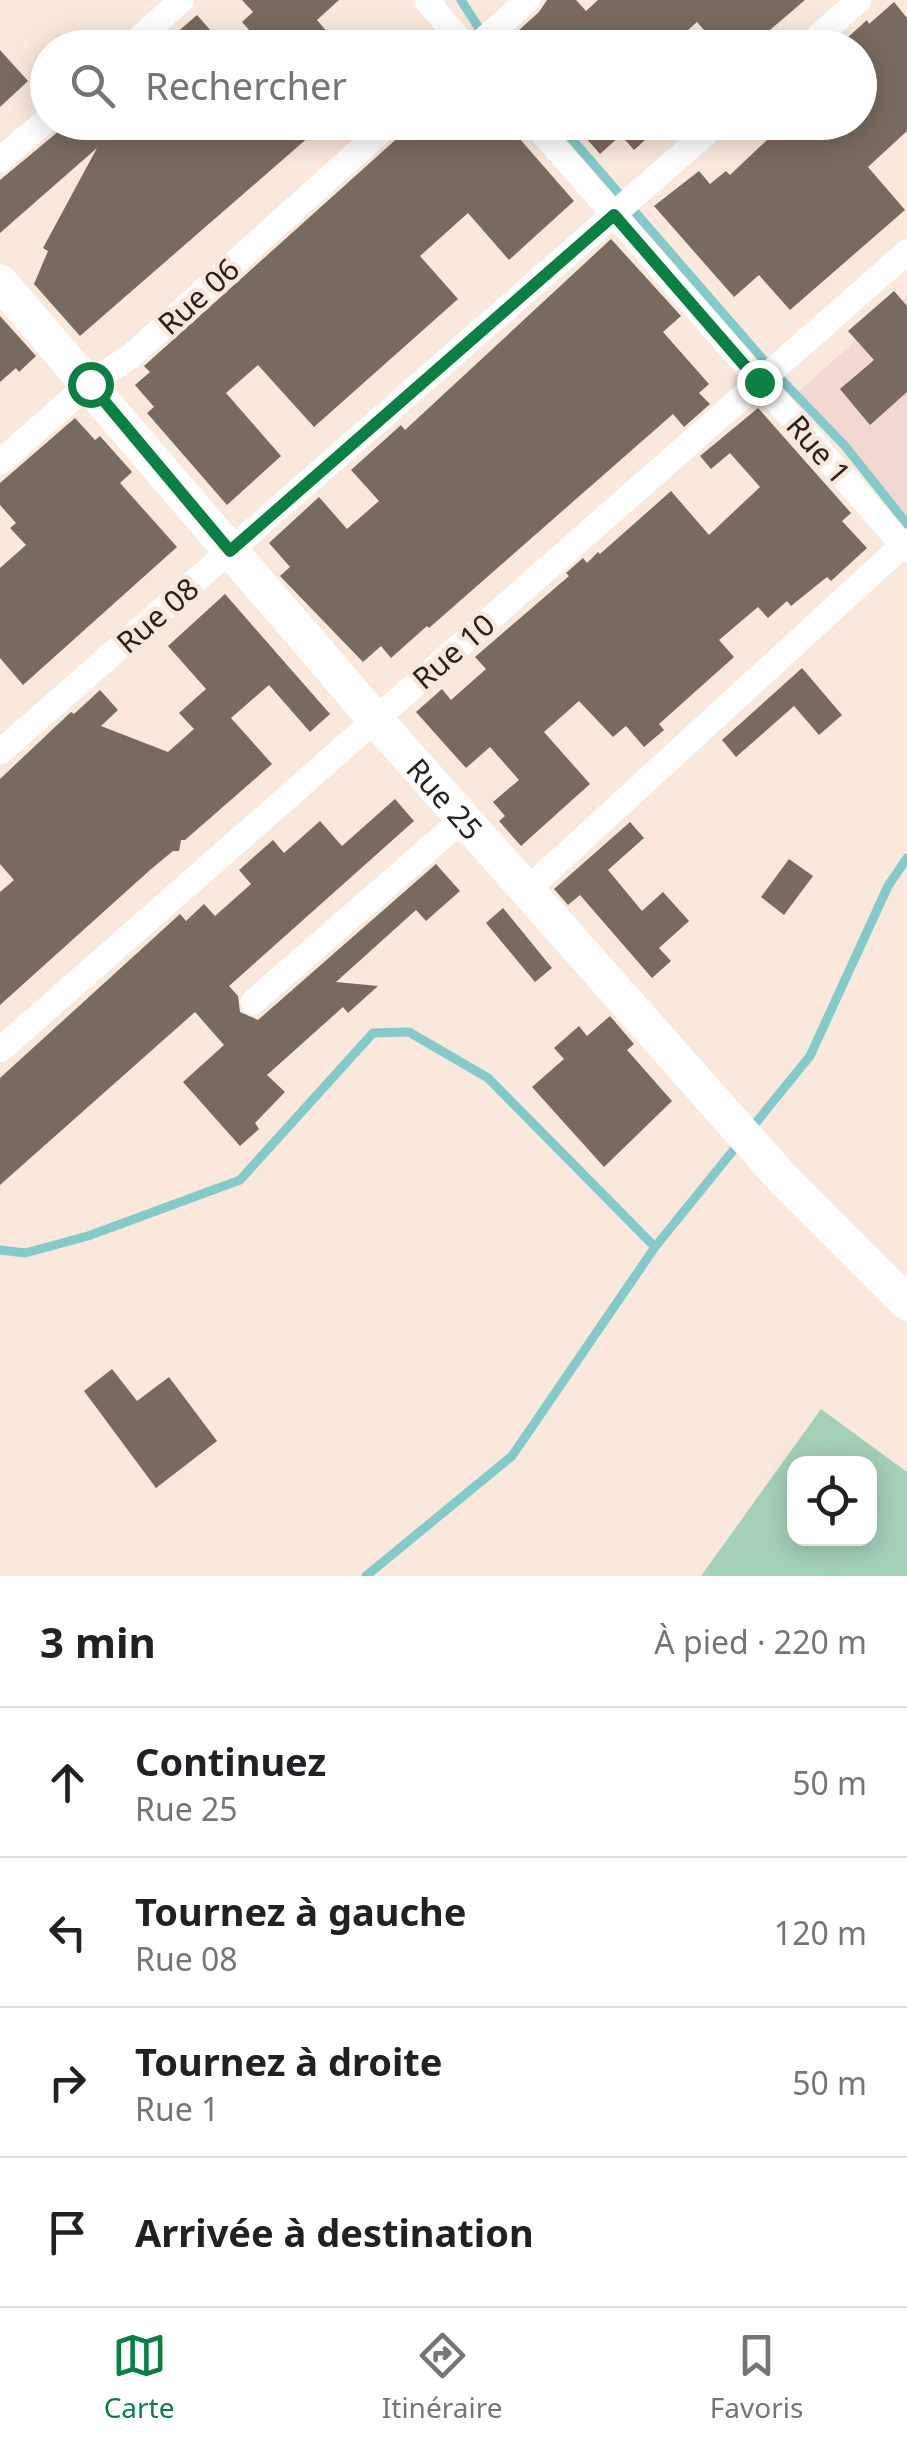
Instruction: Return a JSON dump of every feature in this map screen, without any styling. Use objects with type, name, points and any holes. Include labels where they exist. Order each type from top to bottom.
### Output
[{"type":"street","points":[[148,30],[182,0]]},
{"type":"street","points":[[426,0],[454,30]]},
{"type":"street","points":[[492,30],[528,0]]},
{"type":"street","points":[[825,30],[859,0]]},
{"type":"street","points":[[0,160],[30,134]]},
{"type":"street","name":"Rue 06","points":[[0,462],[90,384],[131,356],[371,140]]},
{"type":"street","name":"Rue 1","points":[[549,140],[905,547]]},
{"type":"street","name":"Rue 08","points":[[0,752],[699,140]]},
{"type":"street","name":"Rue 10","points":[[0,1050],[907,252]]},
{"type":"street","name":"Rue 25","points":[[0,282],[375,720],[783,1179],[907,1303]]},
{"type":"street","points":[[527,890],[905,547]]},
{"type":"street","points":[[254,1002],[463,819]]},
{"type":"shaded area","points":[[907,296],[907,519],[798,392]]},
{"type":"green space","points":[[821,1409],[907,1472],[907,1576],[701,1576],[787,1456],[787,1546],[877,1546],[877,1456],[787,1456]]},
{"type":"building","points":[[242,0],[339,0],[317,20],[326,30],[249,30],[242,22],[253,12]]},
{"type":"building","points":[[547,0],[576,0],[586,11],[598,0],[805,0],[770,30],[704,30],[697,22],[688,30],[519,30]]},
{"type":"building","points":[[894,2],[907,18],[907,131],[868,167],[905,210],[790,310],[759,275],[734,297],[654,206],[699,171],[710,184],[726,171],[730,175],[767,140],[877,140],[877,30],[856,30],[867,20],[869,24]]},
{"type":"building","points":[[197,15],[210,30],[180,30]]},
{"type":"building","points":[[0,50],[28,81],[0,107]]},
{"type":"building","points":[[48,140],[305,140],[80,336],[34,284],[48,251],[43,248],[97,148],[0,233],[0,180]]},
{"type":"building","points":[[395,140],[521,140],[574,201],[509,260],[468,213],[420,256],[458,299],[314,427],[258,365],[226,393],[281,456],[227,505],[147,413],[154,407],[135,385],[150,372],[144,366]]},
{"type":"building","points":[[588,140],[615,140],[600,154]]},
{"type":"building","points":[[625,140],[645,140],[634,150]]},
{"type":"building","points":[[611,239],[681,316],[663,332],[709,384],[699,393],[710,404],[684,427],[673,414],[429,628],[391,658],[381,646],[363,662],[280,576],[290,567],[269,543],[319,497],[347,529],[379,501],[351,470],[401,425],[405,430]]},
{"type":"building","points":[[894,291],[907,306],[907,392],[870,425],[840,389],[874,360],[848,331]]},
{"type":"building","points":[[0,316],[36,356],[19,372],[16,368],[0,382]]},
{"type":"building","points":[[758,408],[851,513],[842,521],[867,548],[831,581],[827,577],[791,606],[787,601],[768,618],[758,607],[719,640],[734,657],[659,724],[664,730],[644,747],[626,726],[613,737],[579,701],[544,732],[590,784],[521,846],[499,821],[505,816],[493,802],[519,780],[490,747],[466,768],[416,712],[442,689],[451,700],[486,669],[475,657],[569,576],[566,573],[583,558],[587,563],[600,554],[671,491],[709,535],[760,487],[730,453],[711,469],[700,456]]},
{"type":"building","points":[[75,418],[95,440],[100,436],[132,472],[120,483],[177,547],[23,685],[0,658],[0,568],[26,545],[10,528],[16,523],[0,505],[0,483]]},
{"type":"building","points":[[225,594],[330,714],[310,732],[269,685],[231,718],[272,764],[181,840],[179,851],[173,851],[150,870],[0,1005],[0,892],[14,880],[0,864],[0,779],[100,690],[118,710],[101,726],[168,752],[194,729],[179,713],[206,689],[168,646]]},
{"type":"building","points":[[802,668],[842,715],[819,735],[794,706],[736,757],[722,740]]},
{"type":"building","points":[[395,799],[414,821],[229,986],[238,996],[240,1012],[258,1020],[436,864],[460,891],[426,921],[416,910],[336,982],[378,986],[348,1013],[343,1007],[267,1075],[285,1092],[255,1123],[259,1129],[240,1146],[183,1082],[224,1045],[195,1012],[0,1185],[0,1078],[180,914],[186,921],[204,904],[215,916],[251,884],[239,870],[273,840],[284,853],[320,821],[342,846]]},
{"type":"building","points":[[630,822],[644,838],[608,870],[642,911],[663,892],[689,921],[659,948],[671,961],[652,978],[580,895],[568,905],[554,889]]},
{"type":"building","points":[[789,859],[813,876],[784,915],[761,897]]},
{"type":"building","points":[[503,908],[552,968],[535,982],[486,923]]},
{"type":"building","points":[[610,1016],[634,1044],[627,1050],[672,1101],[604,1167],[532,1087],[564,1059],[554,1048],[579,1026],[587,1036]]},
{"type":"building","points":[[112,1369],[137,1401],[169,1377],[217,1441],[156,1488],[84,1391]]},
{"type":"waterway","points":[[461,0],[480,30]]},
{"type":"waterway","points":[[573,140],[773,371],[845,446],[907,524]]},
{"type":"waterway","points":[[750,1130],[810,1056],[888,886],[907,858]]},
{"type":"waterway","points":[[0,1250],[25,1253],[88,1236],[240,1180],[373,1033],[409,1032],[488,1078],[655,1247]]},
{"type":"waterway","points":[[366,1576],[512,1456],[655,1247],[740,1142]]},
{"type":"route","points":[[90,384],[230,551],[614,215],[759,382]]}]
